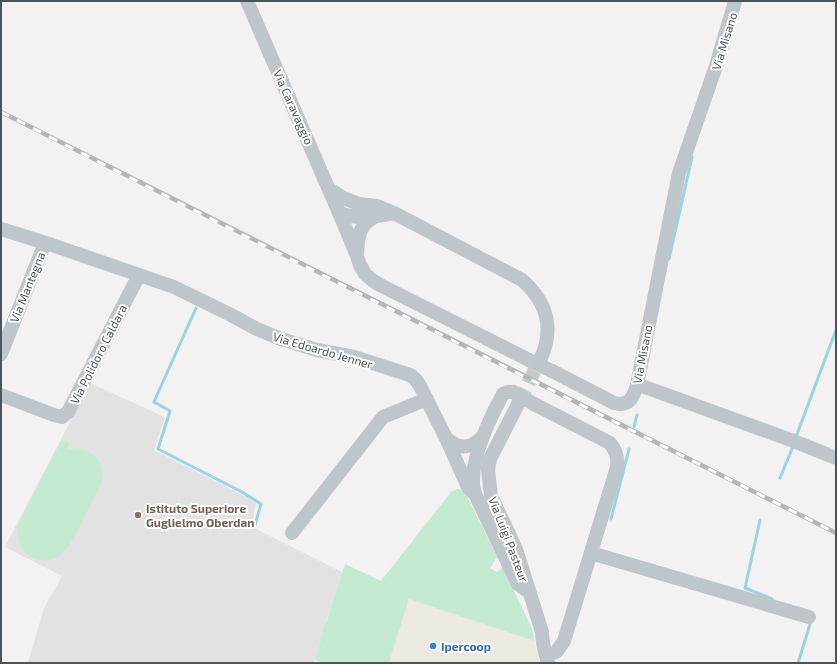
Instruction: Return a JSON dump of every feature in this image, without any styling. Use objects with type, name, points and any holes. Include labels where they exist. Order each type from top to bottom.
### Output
[{"type":"street","name":"Via Caravaggio","points":[[247,1],[339,212]]},
{"type":"street","name":"Via Misano","points":[[339,212],[360,265],[365,274],[372,280],[536,360],[552,371],[614,403],[623,404],[633,397],[637,384],[679,173],[716,66],[736,1]]},
{"type":"street","points":[[329,189],[343,198],[359,204]]},
{"type":"street","points":[[339,212],[351,205],[359,204],[377,206],[394,213],[515,276],[535,293],[544,309],[548,337],[544,353],[536,360]]},
{"type":"street","points":[[339,212],[359,218],[394,213]]},
{"type":"street","name":"Via Misano","points":[[357,256],[359,233],[369,220],[377,216]]},
{"type":"street","name":"Via Edoardo Jenner","points":[[1,229],[174,287],[257,329],[281,339],[317,350],[354,357],[410,375],[416,380],[427,399],[468,487],[475,494]]},
{"type":"street","name":"Via Mantegna","points":[[1,354],[45,243]]},
{"type":"street","name":"Via Polidoro Caldara","points":[[1,395],[54,415],[62,417],[68,412],[139,275]]},
{"type":"street","points":[[642,386],[794,441],[836,458]]},
{"type":"street","points":[[530,592],[518,584],[475,494],[473,482],[476,458],[484,436],[503,394],[507,392],[534,404],[610,443],[617,454],[617,467],[564,641],[553,660]]},
{"type":"street","name":"Via Luigi Pasteur","points":[[516,397],[490,459],[488,470],[491,496],[517,552],[542,632],[548,636],[553,660]]},
{"type":"street","points":[[292,533],[382,417],[427,399]]},
{"type":"street","points":[[446,438],[451,443],[458,446],[465,446],[472,445],[484,436]]},
{"type":"street","points":[[591,553],[809,617]]},
{"type":"shaded area","name":"Istituto Superiore Guglielmo Oberdan","points":[[90,383],[165,417],[154,450],[256,502],[252,527],[342,572],[322,632],[314,663],[28,663],[44,608],[62,576],[5,547]]},
{"type":"shaded area","points":[[409,599],[534,641],[540,663],[389,663]]},
{"type":"green space","points":[[62,439],[69,443],[67,449],[80,449],[91,453],[96,457],[101,468],[101,485],[70,545],[58,557],[41,561],[29,556],[20,546],[18,539],[18,526]]},
{"type":"green space","points":[[457,489],[464,490],[497,557],[490,568],[497,572],[503,567],[532,629],[534,641],[409,599],[389,663],[323,663],[315,660],[322,632],[345,564],[381,581],[451,492]]},
{"type":"waterway","points":[[669,259],[692,157]]},
{"type":"waterway","points":[[196,308],[154,402],[170,411],[158,449],[242,492],[261,504],[255,525]]},
{"type":"waterway","points":[[796,437],[836,330]]},
{"type":"waterway","points":[[634,427],[637,415]]},
{"type":"waterway","points":[[780,478],[794,444]]},
{"type":"waterway","points":[[611,519],[629,449]]},
{"type":"waterway","points":[[760,520],[745,588],[772,599]]},
{"type":"waterway","points":[[798,663],[811,621]]},
{"type":"tunnel","points":[[519,402],[540,360]]},
{"type":"railway","points":[[1,112],[836,533]]},
{"type":"place","name":"Istituto Superiore Guglielmo Oberdan","points":[[138,515]]},
{"type":"place","name":"Ipercoop","points":[[433,646]]}]
